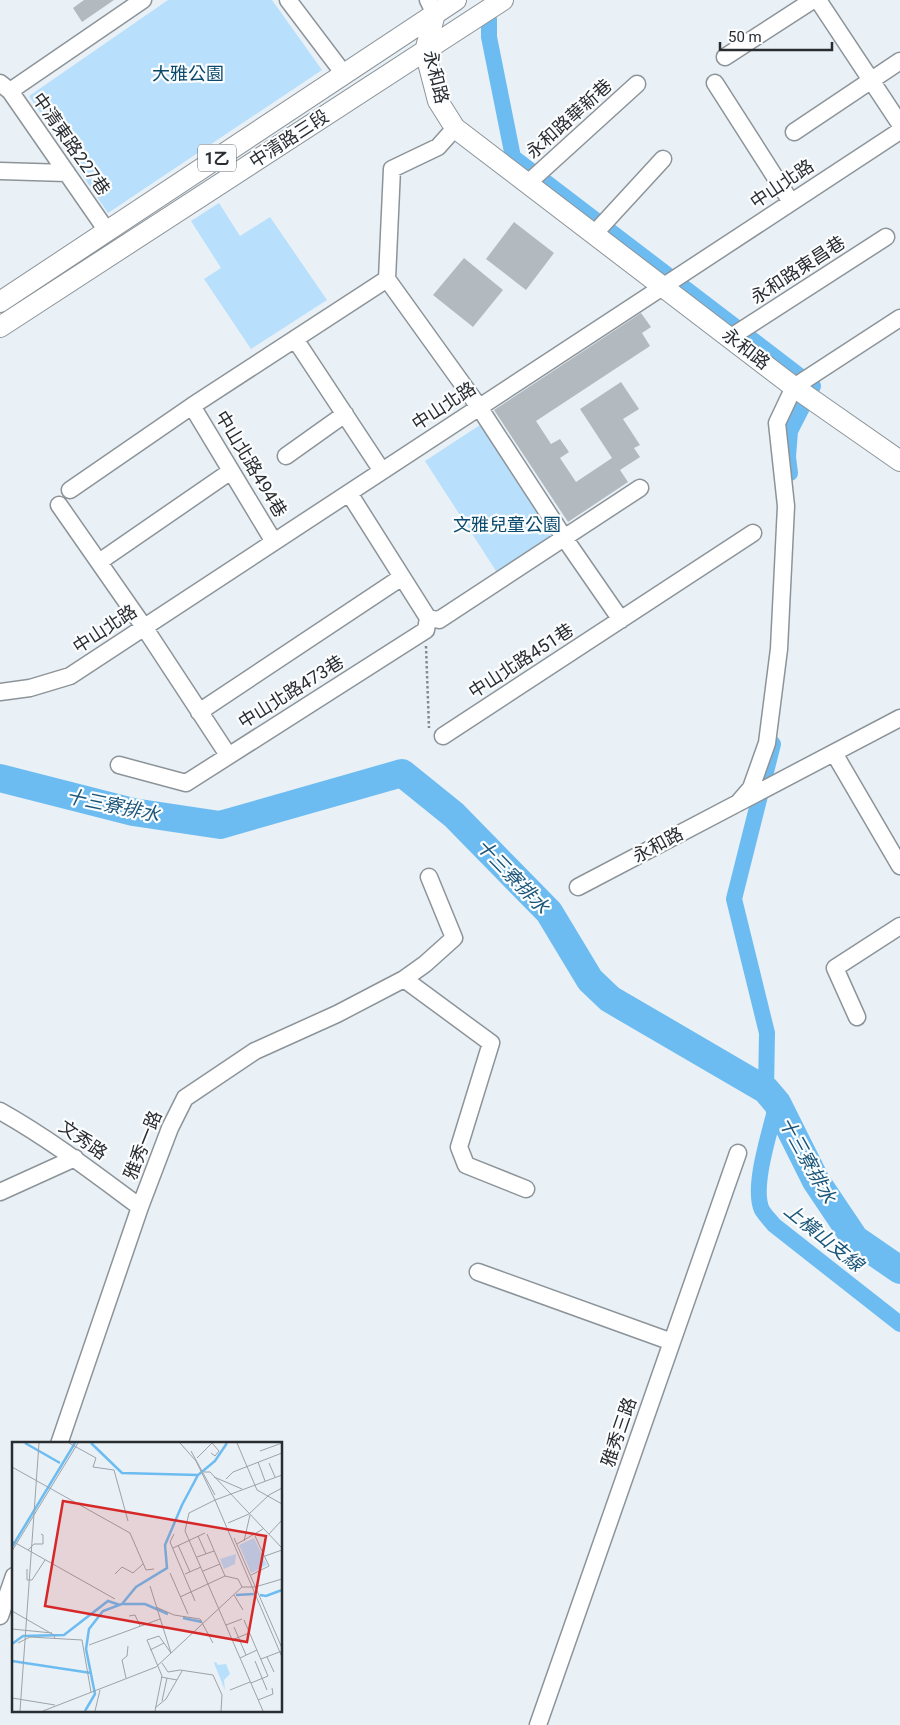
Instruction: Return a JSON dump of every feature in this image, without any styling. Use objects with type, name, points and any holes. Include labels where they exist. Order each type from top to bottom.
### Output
[{"type":"main road","name":"中清路三段","points":[[0,302],[344,74],[431,7],[456,0]]},
{"type":"main road","name":"中清路三段","points":[[0,327],[503,0]]},
{"type":"main road","name":"永和路","points":[[431,7],[425,51],[438,102],[455,128],[795,387],[900,461]]},
{"type":"street","points":[[5,87],[143,0]]},
{"type":"street","points":[[288,0],[344,74]]},
{"type":"street","points":[[725,57],[813,0]]},
{"type":"street","points":[[818,0],[900,124]]},
{"type":"street","points":[[794,132],[900,61]]},
{"type":"street","points":[[714,83],[791,202]]},
{"type":"street","name":"永和路華新巷","points":[[528,183],[637,84]]},
{"type":"street","name":"中清東路227巷","points":[[5,87],[107,231]]},
{"type":"street","points":[[455,128],[438,147],[392,168],[387,279],[479,407],[564,539],[620,620]]},
{"type":"street","name":"中山北路","points":[[0,692],[30,688],[70,676],[900,131]]},
{"type":"street","points":[[595,234],[608,217],[663,159]]},
{"type":"street","points":[[0,171],[67,173]]},
{"type":"street","name":"永和路東昌巷","points":[[731,337],[886,238]]},
{"type":"street","points":[[192,406],[387,279]]},
{"type":"street","points":[[795,387],[900,318]]},
{"type":"street","points":[[295,339],[382,471]]},
{"type":"street","name":"永和路","points":[[738,803],[751,788],[767,743],[779,649],[786,506],[777,423],[795,387]]},
{"type":"street","name":"中山北路494巷","points":[[70,490],[192,406],[274,542]]},
{"type":"street","points":[[286,456],[345,414]]},
{"type":"street","points":[[99,562],[231,471]]},
{"type":"street","name":"中山北路473巷","points":[[119,765],[186,783],[427,624],[439,620],[640,488]]},
{"type":"street","points":[[349,493],[402,577],[427,624]]},
{"type":"street","points":[[59,505],[144,627],[228,756]]},
{"type":"street","name":"中山北路451巷","points":[[443,736],[753,533]]},
{"type":"street","name":"中山北路473巷","points":[[199,712],[402,577]]},
{"type":"street","name":"永和路","points":[[578,887],[900,718]]},
{"type":"street","points":[[834,752],[900,866]]},
{"type":"street","name":"雅秀一路","points":[[60,1442],[140,1207],[170,1128],[185,1098],[256,1051],[337,1014],[404,979],[425,964],[454,938],[429,877]]},
{"type":"street","points":[[857,1017],[835,968],[900,926]]},
{"type":"street","points":[[404,979],[492,1043],[458,1146],[466,1165],[526,1188]]},
{"type":"street","name":"文秀路","points":[[0,1111],[75,1158],[140,1207]]},
{"type":"street","name":"雅秀三路","points":[[538,1725],[738,1153]]},
{"type":"street","points":[[0,1192],[75,1158]]},
{"type":"street","points":[[478,1272],[672,1342]]},
{"type":"street","points":[[0,1616],[12,1582]]},
{"type":"path","points":[[427,624],[429,739],[443,736]]},
{"type":"green space","name":"大雅公園","points":[[168,0],[272,0],[322,70],[108,213],[29,96]]},
{"type":"green space","points":[[219,203],[240,236],[270,217],[327,300],[251,349],[204,279],[221,268],[191,221]]},
{"type":"green space","name":"文雅兒童公園","points":[[483,423],[557,536],[498,574],[425,461]]},
{"type":"building","points":[[84,0],[114,0],[82,22],[73,8]]},
{"type":"building","points":[[514,222],[554,253],[526,290],[486,259]]},
{"type":"building","points":[[464,258],[503,290],[473,327],[433,295]]},
{"type":"building","points":[[641,313],[651,327],[642,333],[650,346],[536,421],[551,444],[560,439],[569,452],[560,458],[576,482],[612,458],[580,409],[621,382],[639,409],[623,419],[640,445],[634,448],[640,457],[620,470],[628,482],[568,522],[494,410]]},
{"type":"waterway","points":[[489,19],[489,37],[513,157],[813,386],[790,431],[788,457],[790,473]]},
{"type":"waterway","points":[[766,1090],[767,1033],[734,899],[773,744]]},
{"type":"waterway","name":"十三寮排水","points":[[0,778],[133,812],[220,825],[402,773],[454,815],[549,912],[590,980],[610,999],[766,1090],[777,1103],[816,1181],[855,1239],[900,1270]]},
{"type":"waterway","name":"上橫山支線","points":[[777,1103],[760,1173],[759,1200],[762,1210],[774,1225],[900,1324]]}]
